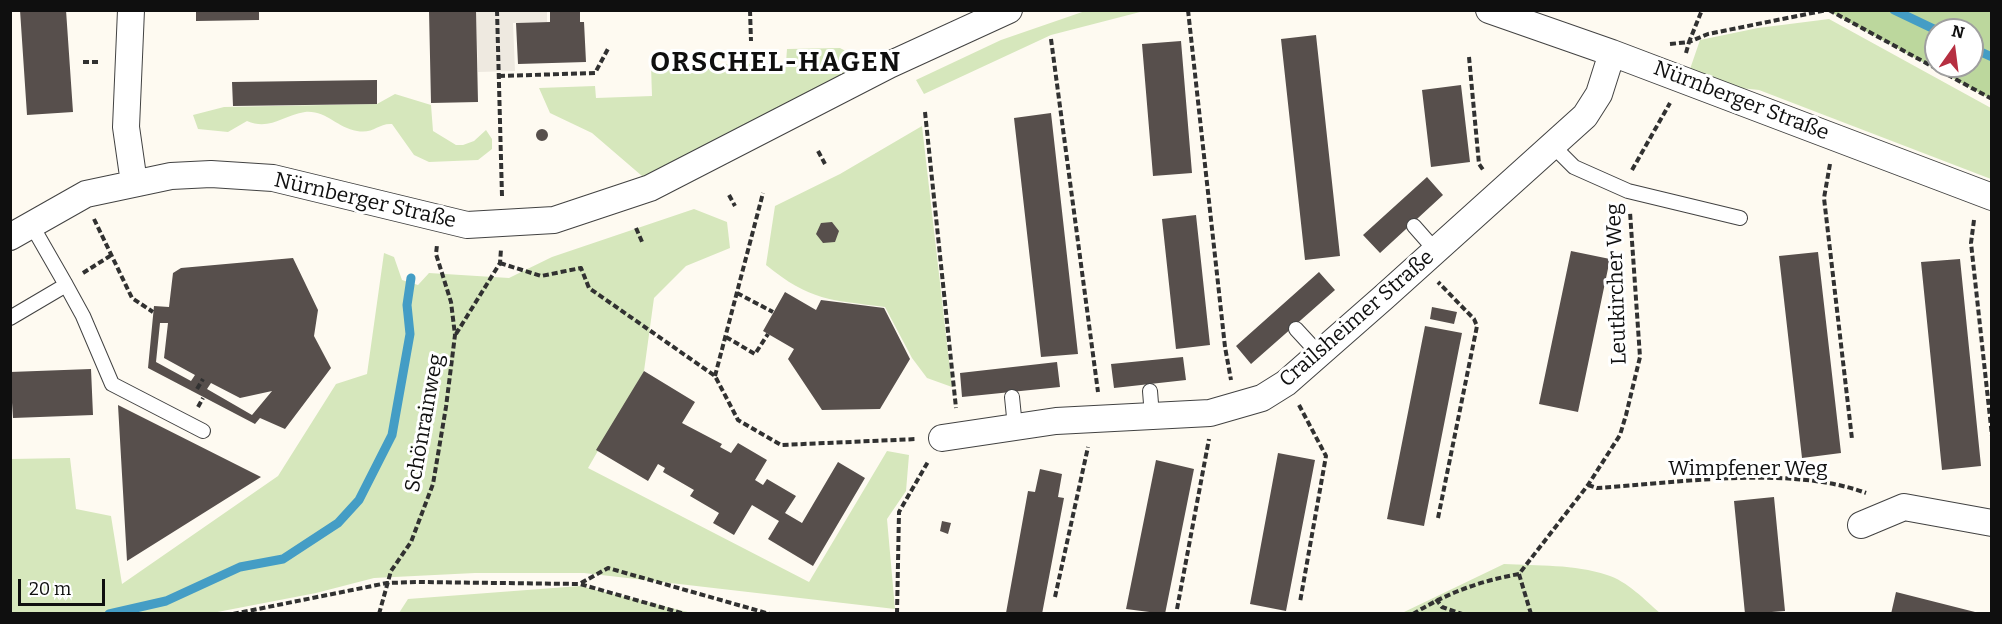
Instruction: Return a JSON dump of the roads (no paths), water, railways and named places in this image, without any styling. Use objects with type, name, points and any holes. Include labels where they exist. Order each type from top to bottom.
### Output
[{"type":"street","points":[[131,10],[126,127],[134,183]]},
{"type":"street","name":"Nürnberger Straße","points":[[21,231],[86,194],[171,176],[211,174],[273,178],[468,225],[503,211],[554,220],[650,188],[889,65],[1009,10]]},
{"type":"street","name":"Nürnberger Straße","points":[[1489,10],[1612,53],[1985,195]]},
{"type":"street","name":"Crailsheimer Straße","points":[[951,437],[1056,421],[1210,413],[1262,398],[1286,383],[1553,146],[1593,106],[1612,53]]},
{"type":"street","points":[[1861,525],[1904,507],[1992,523]]},
{"type":"lane","points":[[1553,146],[1574,167],[1628,191],[1740,218]]},
{"type":"lane","points":[[1414,226],[1429,258]]},
{"type":"lane","points":[[21,231],[66,285],[83,316],[112,384],[203,430]]},
{"type":"lane","points":[[10,318],[66,285]]},
{"type":"lane","points":[[1296,329],[1319,354]]},
{"type":"lane","points":[[1150,391],[1152,416]]},
{"type":"lane","points":[[1012,397],[1015,428]]},
{"type":"waterway","points":[[1894,10],[1924,24]]},
{"type":"waterway","points":[[1984,53],[1992,57]]},
{"type":"waterway","points":[[109,614],[166,601],[240,567],[283,559],[338,523],[359,500],[392,435],[410,334],[407,305],[411,278]]},
{"type":"district","name":"ORSCHEL-HAGEN","points":[[776,63]]}]
